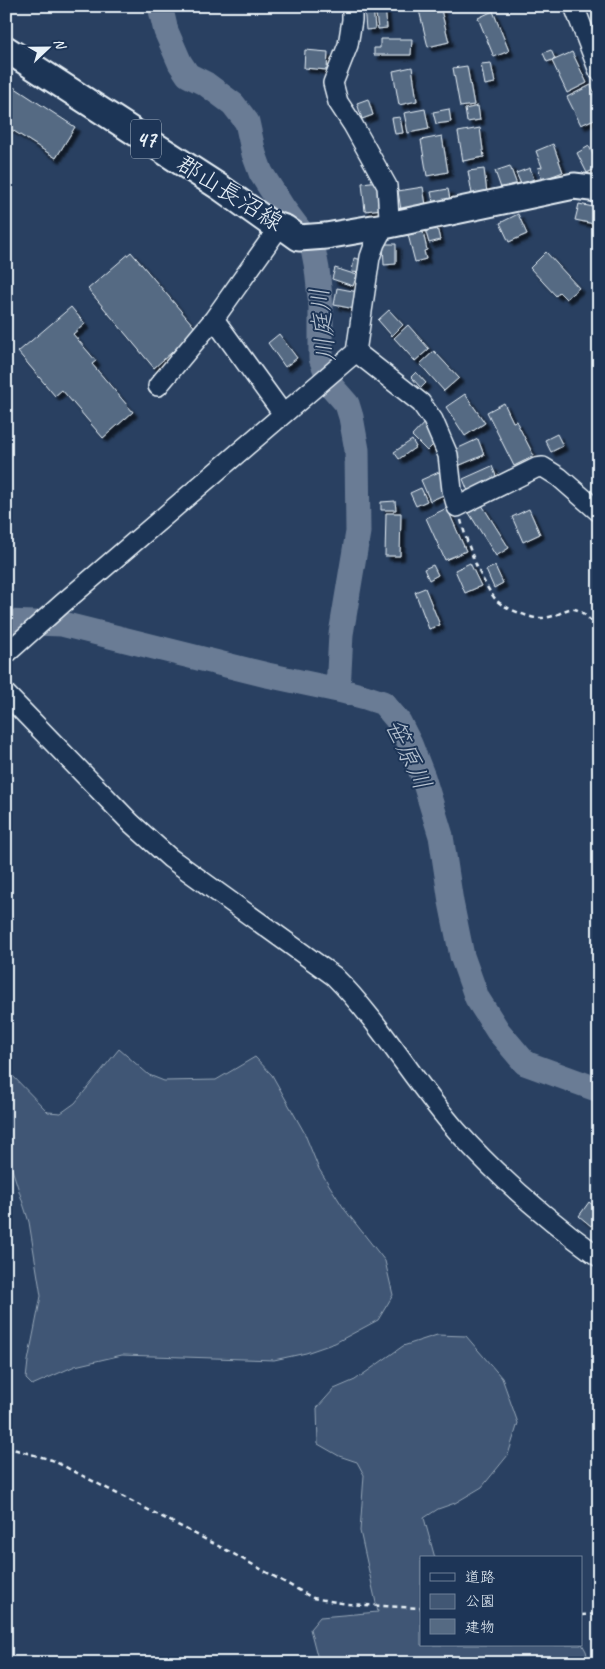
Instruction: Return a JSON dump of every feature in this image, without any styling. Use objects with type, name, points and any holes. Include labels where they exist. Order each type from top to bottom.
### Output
[{"type":"main road","name":"郡山長沼線","points":[[6,50],[221,188],[270,223],[283,227],[299,238],[326,236],[384,226],[574,186],[599,189]]},
{"type":"street","points":[[7,653],[351,357],[370,257],[389,217],[387,186],[354,125],[338,102],[333,83],[348,45],[352,6]]},
{"type":"street","points":[[574,6],[599,71]]},
{"type":"street","points":[[158,386],[214,319],[283,227]]},
{"type":"street","points":[[214,319],[284,414]]},
{"type":"street","points":[[351,357],[421,403],[433,420],[448,455],[452,490],[457,507],[536,468],[543,467],[559,476],[599,512]]},
{"type":"street","points":[[6,694],[130,824],[170,858],[334,976],[356,998],[456,1130],[486,1162],[556,1226],[599,1257]]},
{"type":"path","points":[[457,507],[466,538],[486,586],[498,602],[525,615],[536,618],[552,615],[569,608],[577,609],[582,611],[599,630]]},
{"type":"path","points":[[6,1447],[52,1460],[230,1552],[313,1598],[347,1604],[420,1608]]},
{"type":"path","points":[[582,1615],[599,1614]]},
{"type":"green space","points":[[119,1049],[149,1075],[164,1081],[216,1080],[255,1057],[272,1075],[304,1132],[319,1169],[345,1210],[385,1261],[393,1295],[378,1320],[335,1343],[306,1353],[274,1360],[122,1355],[75,1366],[32,1385],[26,1379],[41,1296],[29,1222],[11,1166],[6,1165],[6,1069],[48,1112],[61,1113],[75,1103]]},
{"type":"green space","points":[[437,1335],[466,1336],[502,1378],[518,1423],[508,1455],[482,1487],[424,1518],[434,1556],[420,1556],[420,1646],[582,1646],[582,1644],[589,1663],[319,1663],[310,1629],[320,1617],[378,1612],[360,1531],[364,1475],[357,1462],[339,1456],[318,1444],[317,1408],[334,1389],[355,1380],[403,1346]]},
{"type":"building","points":[[364,6],[373,6],[375,29],[366,30]]},
{"type":"building","points":[[375,6],[385,6],[387,28],[378,29]]},
{"type":"building","points":[[418,6],[440,6],[449,42],[428,47]]},
{"type":"building","points":[[493,11],[509,51],[494,57],[478,18]]},
{"type":"building","points":[[380,39],[412,39],[411,55],[374,55],[374,48],[380,48]]},
{"type":"building","points":[[305,50],[328,52],[327,70],[304,68]]},
{"type":"building","points":[[551,50],[555,59],[547,62],[543,53]]},
{"type":"building","points":[[572,52],[587,83],[567,93],[552,61]]},
{"type":"building","points":[[491,63],[495,83],[485,85],[481,64]]},
{"type":"building","points":[[467,66],[474,105],[460,107],[453,68]]},
{"type":"building","points":[[412,67],[417,101],[399,105],[393,71]]},
{"type":"building","points":[[6,82],[75,127],[56,158],[6,126]]},
{"type":"building","points":[[591,85],[599,103],[599,117],[581,125],[567,97]]},
{"type":"building","points":[[368,99],[373,115],[362,119],[357,103]]},
{"type":"building","points":[[478,106],[480,120],[467,122],[465,109]]},
{"type":"building","points":[[425,109],[429,129],[408,133],[404,113]]},
{"type":"building","points":[[449,109],[451,122],[436,124],[433,112]]},
{"type":"building","points":[[400,117],[403,133],[395,134],[392,118]]},
{"type":"building","points":[[480,128],[484,157],[463,161],[458,132]]},
{"type":"building","points":[[442,136],[448,172],[427,176],[421,140]]},
{"type":"building","points":[[553,144],[563,172],[542,180],[538,168],[542,167],[536,151]]},
{"type":"building","points":[[589,146],[599,167],[587,173],[577,153]]},
{"type":"building","points":[[510,166],[517,185],[502,191],[495,171]]},
{"type":"building","points":[[530,168],[534,179],[521,184],[516,173]]},
{"type":"building","points":[[484,169],[487,193],[472,194],[468,171]]},
{"type":"building","points":[[379,181],[382,209],[365,211],[362,183]]},
{"type":"building","points":[[423,187],[426,205],[401,210],[398,191]]},
{"type":"building","points":[[448,189],[450,199],[433,202],[431,192]]},
{"type":"building","points":[[579,204],[598,208],[594,224],[575,220]]},
{"type":"building","points":[[518,214],[527,234],[509,242],[500,223]]},
{"type":"building","points":[[435,219],[440,240],[429,243],[423,222]]},
{"type":"building","points":[[421,223],[427,250],[424,251],[426,259],[415,262],[406,227]]},
{"type":"building","points":[[383,244],[396,244],[396,264],[384,265]]},
{"type":"building","points":[[131,252],[197,330],[154,368],[88,289]]},
{"type":"building","points":[[546,252],[579,288],[566,299],[559,292],[556,296],[530,268]]},
{"type":"building","points":[[354,258],[363,260],[361,273],[352,272]]},
{"type":"building","points":[[335,268],[357,275],[353,286],[332,279]]},
{"type":"building","points":[[337,288],[358,292],[355,309],[334,305]]},
{"type":"building","points":[[71,307],[85,324],[73,334],[96,361],[92,364],[133,412],[103,438],[62,390],[55,396],[18,352]]},
{"type":"building","points":[[389,310],[403,325],[392,336],[378,320]]},
{"type":"building","points":[[408,325],[429,349],[415,361],[394,338]]},
{"type":"building","points":[[279,334],[297,358],[285,367],[268,343]]},
{"type":"building","points":[[434,351],[459,378],[444,391],[420,364]]},
{"type":"building","points":[[416,372],[426,383],[421,388],[411,377]]},
{"type":"building","points":[[465,394],[485,423],[465,436],[446,407]]},
{"type":"building","points":[[504,403],[513,422],[516,421],[534,456],[514,466],[487,412]]},
{"type":"building","points":[[427,420],[438,440],[427,451],[412,436]]},
{"type":"building","points":[[557,434],[563,446],[551,452],[545,440]]},
{"type":"building","points":[[478,439],[484,455],[458,466],[452,451]]},
{"type":"building","points":[[412,440],[416,447],[399,459],[394,452]]},
{"type":"building","points":[[492,466],[499,483],[470,496],[463,479]]},
{"type":"building","points":[[439,472],[448,493],[430,501],[421,480]]},
{"type":"building","points":[[421,488],[427,501],[416,506],[410,493]]},
{"type":"building","points":[[395,501],[396,510],[381,510],[381,502]]},
{"type":"building","points":[[482,505],[509,548],[496,556],[469,513]]},
{"type":"building","points":[[447,508],[466,551],[445,560],[426,518]]},
{"type":"building","points":[[529,509],[540,534],[523,542],[512,517]]},
{"type":"building","points":[[386,513],[401,513],[400,556],[385,556]]},
{"type":"building","points":[[470,563],[481,586],[465,593],[455,570]]},
{"type":"building","points":[[433,565],[438,575],[429,580],[424,569]]},
{"type":"building","points":[[495,566],[503,583],[494,588],[486,570]]},
{"type":"building","points":[[425,588],[440,625],[429,629],[415,592]]},
{"type":"building","points":[[589,1202],[599,1210],[599,1222],[596,1220],[591,1226],[579,1216]]},
{"type":"waterway","name":"川庭川","points":[[160,6],[166,31],[180,63],[188,75],[206,84],[233,104],[247,122],[254,154],[261,173],[283,208],[313,248],[321,306],[321,358],[332,387],[347,404],[357,450],[358,532],[341,634],[338,690]]},
{"type":"waterway","name":"笹原川","points":[[6,622],[62,624],[267,675],[338,690],[383,703],[399,722],[423,777],[441,836],[451,902],[462,956],[477,998],[498,1031],[525,1063],[599,1090]]}]
